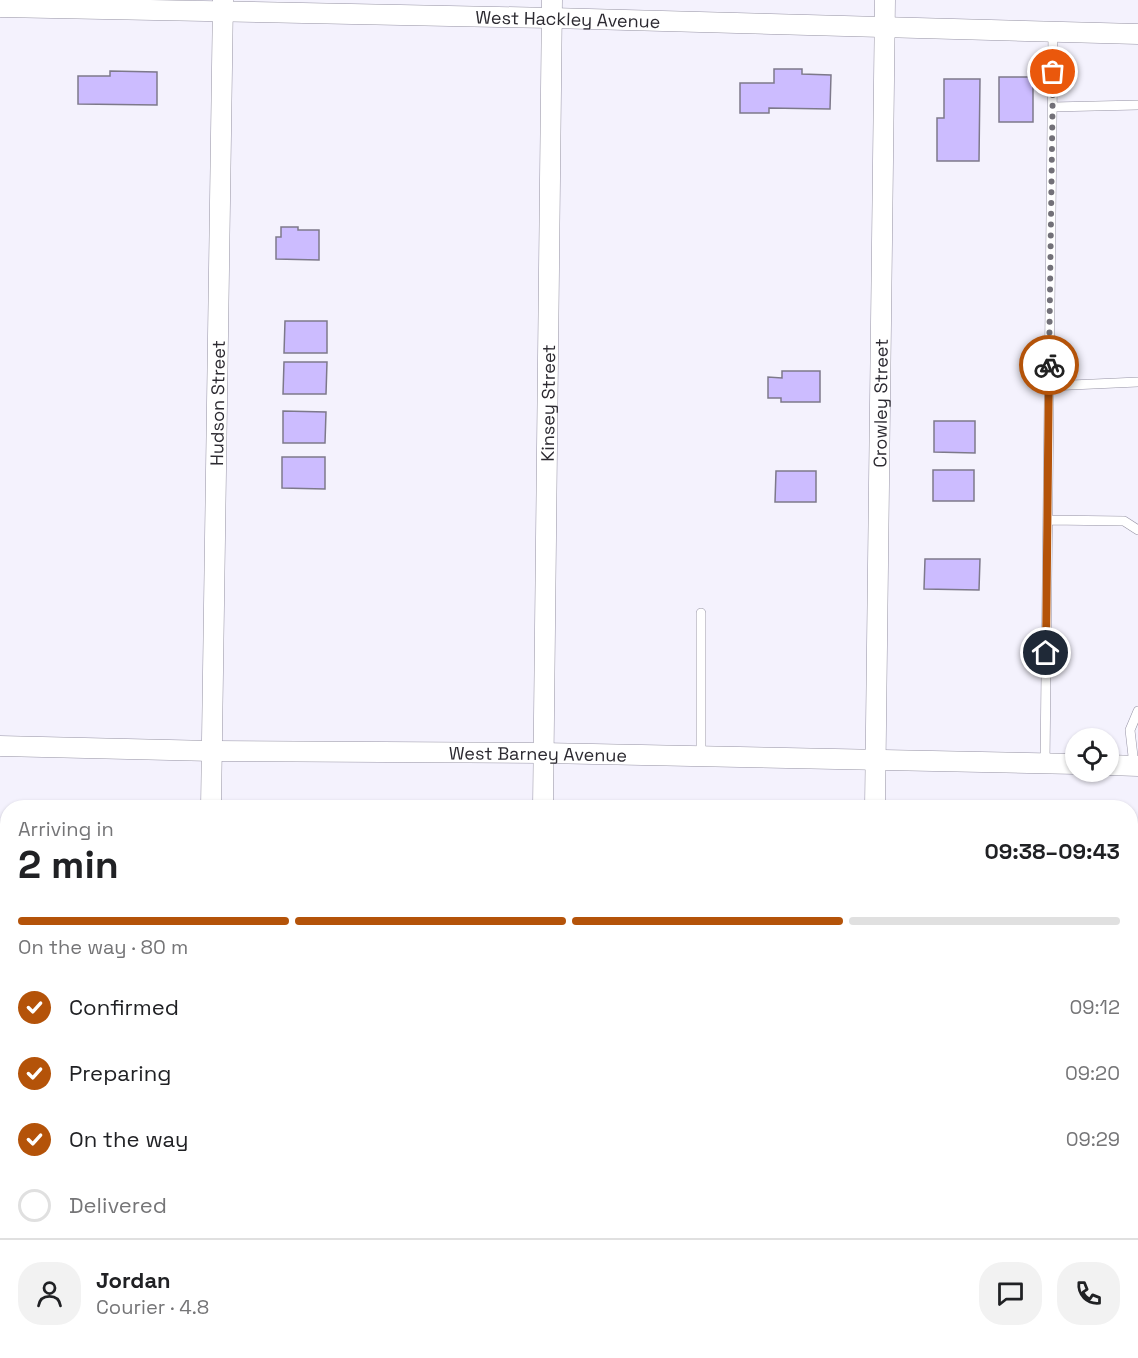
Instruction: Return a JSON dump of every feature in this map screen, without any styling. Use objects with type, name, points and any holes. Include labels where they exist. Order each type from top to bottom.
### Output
[{"type":"street","name":"Crowley Street","points":[[875,800],[885,0]]},
{"type":"street","name":"West Hackley Avenue","points":[[0,7],[223,6],[552,9],[885,28],[1138,34]]},
{"type":"street","name":"Hudson Street","points":[[211,800],[223,6]]},
{"type":"street","name":"Kinsey Street","points":[[543,800],[552,9]]},
{"type":"street","name":"West Barney Avenue","points":[[0,746],[212,751],[544,753],[1065,764]]},
{"type":"street","points":[[1119,765],[1136,765]]},
{"type":"lane","points":[[1045,764],[1053,32]]},
{"type":"lane","points":[[1052,107],[1138,105]]},
{"type":"lane","points":[[1049,386],[1138,382]]},
{"type":"lane","points":[[1048,520],[1124,521],[1138,530]]},
{"type":"lane","points":[[701,613],[701,756]]},
{"type":"lane","points":[[1136,765],[1130,730],[1138,711]]},
{"type":"building","points":[[774,69],[802,69],[802,74],[831,75],[830,109],[769,108],[769,113],[740,113],[740,83],[774,83]]},
{"type":"building","points":[[110,71],[157,72],[157,105],[78,104],[78,76],[110,76]]},
{"type":"building","points":[[999,77],[1033,77],[1033,122],[999,122]]},
{"type":"building","points":[[944,79],[980,79],[979,161],[937,161],[937,118],[944,118]]},
{"type":"building","points":[[281,227],[319,230],[319,260],[276,259],[276,237],[281,237]]},
{"type":"building","points":[[285,321],[327,321],[327,353],[284,353]]},
{"type":"building","points":[[284,362],[327,362],[326,394],[283,394]]},
{"type":"building","points":[[782,371],[820,371],[820,402],[781,402],[781,398],[768,398],[768,377],[782,378]]},
{"type":"building","points":[[283,411],[326,412],[325,443],[283,443]]},
{"type":"building","points":[[934,421],[975,421],[975,453],[934,452]]},
{"type":"building","points":[[282,457],[325,457],[325,489],[282,488]]},
{"type":"building","points":[[933,470],[974,470],[974,501],[933,501]]},
{"type":"building","points":[[776,471],[816,471],[816,502],[775,502]]},
{"type":"building","points":[[925,559],[980,559],[979,590],[924,589]]},
{"type":"way so far","points":[[1049,365],[1053,72]]},
{"type":"route","points":[[1046,653],[1049,365]]}]
